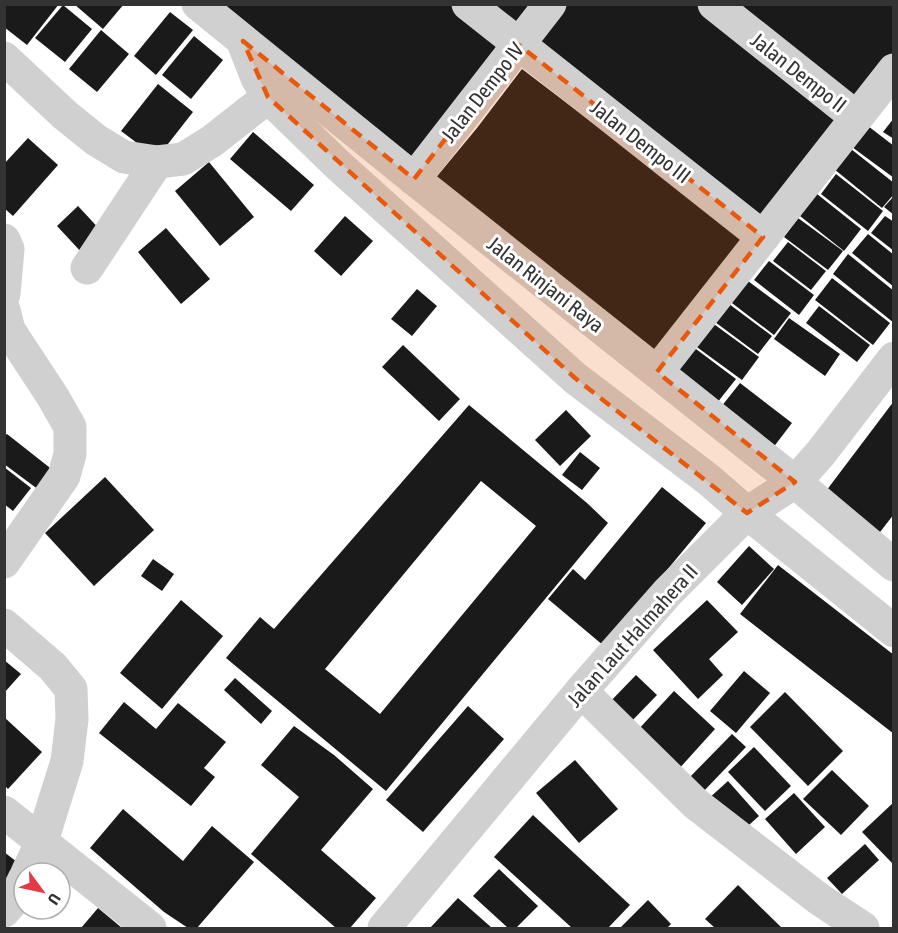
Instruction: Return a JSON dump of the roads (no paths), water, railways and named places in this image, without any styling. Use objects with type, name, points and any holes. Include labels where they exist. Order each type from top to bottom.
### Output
[{"type":"street","name":"Jalan Rinjani Raya","points":[[198,4],[795,482],[894,565]]},
{"type":"street","name":"Jalan Dempo III","points":[[468,4],[763,237]]},
{"type":"street","name":"Jalan Dempo IV","points":[[414,179],[550,4]]},
{"type":"street","name":"Jalan Dempo II","points":[[714,4],[856,117]]},
{"type":"street","points":[[243,41],[257,78],[268,97],[338,165],[575,378],[709,480],[894,631]]},
{"type":"street","points":[[4,58],[64,115],[96,140],[124,157],[157,162],[183,159],[212,141],[268,97]]},
{"type":"street","points":[[657,372],[894,70]]},
{"type":"street","points":[[87,268],[157,162]]},
{"type":"street","points":[[4,240],[8,249],[4,294]]},
{"type":"street","points":[[4,562],[64,476],[70,454],[70,428],[53,397],[6,325]]},
{"type":"street","name":"Jalan Laut Halmahera II","points":[[384,928],[581,691],[668,592],[747,513],[795,482],[894,358]]},
{"type":"street","points":[[4,625],[53,667],[71,689],[72,719],[67,761],[42,841],[33,861]]},
{"type":"street","points":[[581,691],[696,804],[819,899],[863,928]]},
{"type":"street","points":[[4,812],[150,928]]}]
